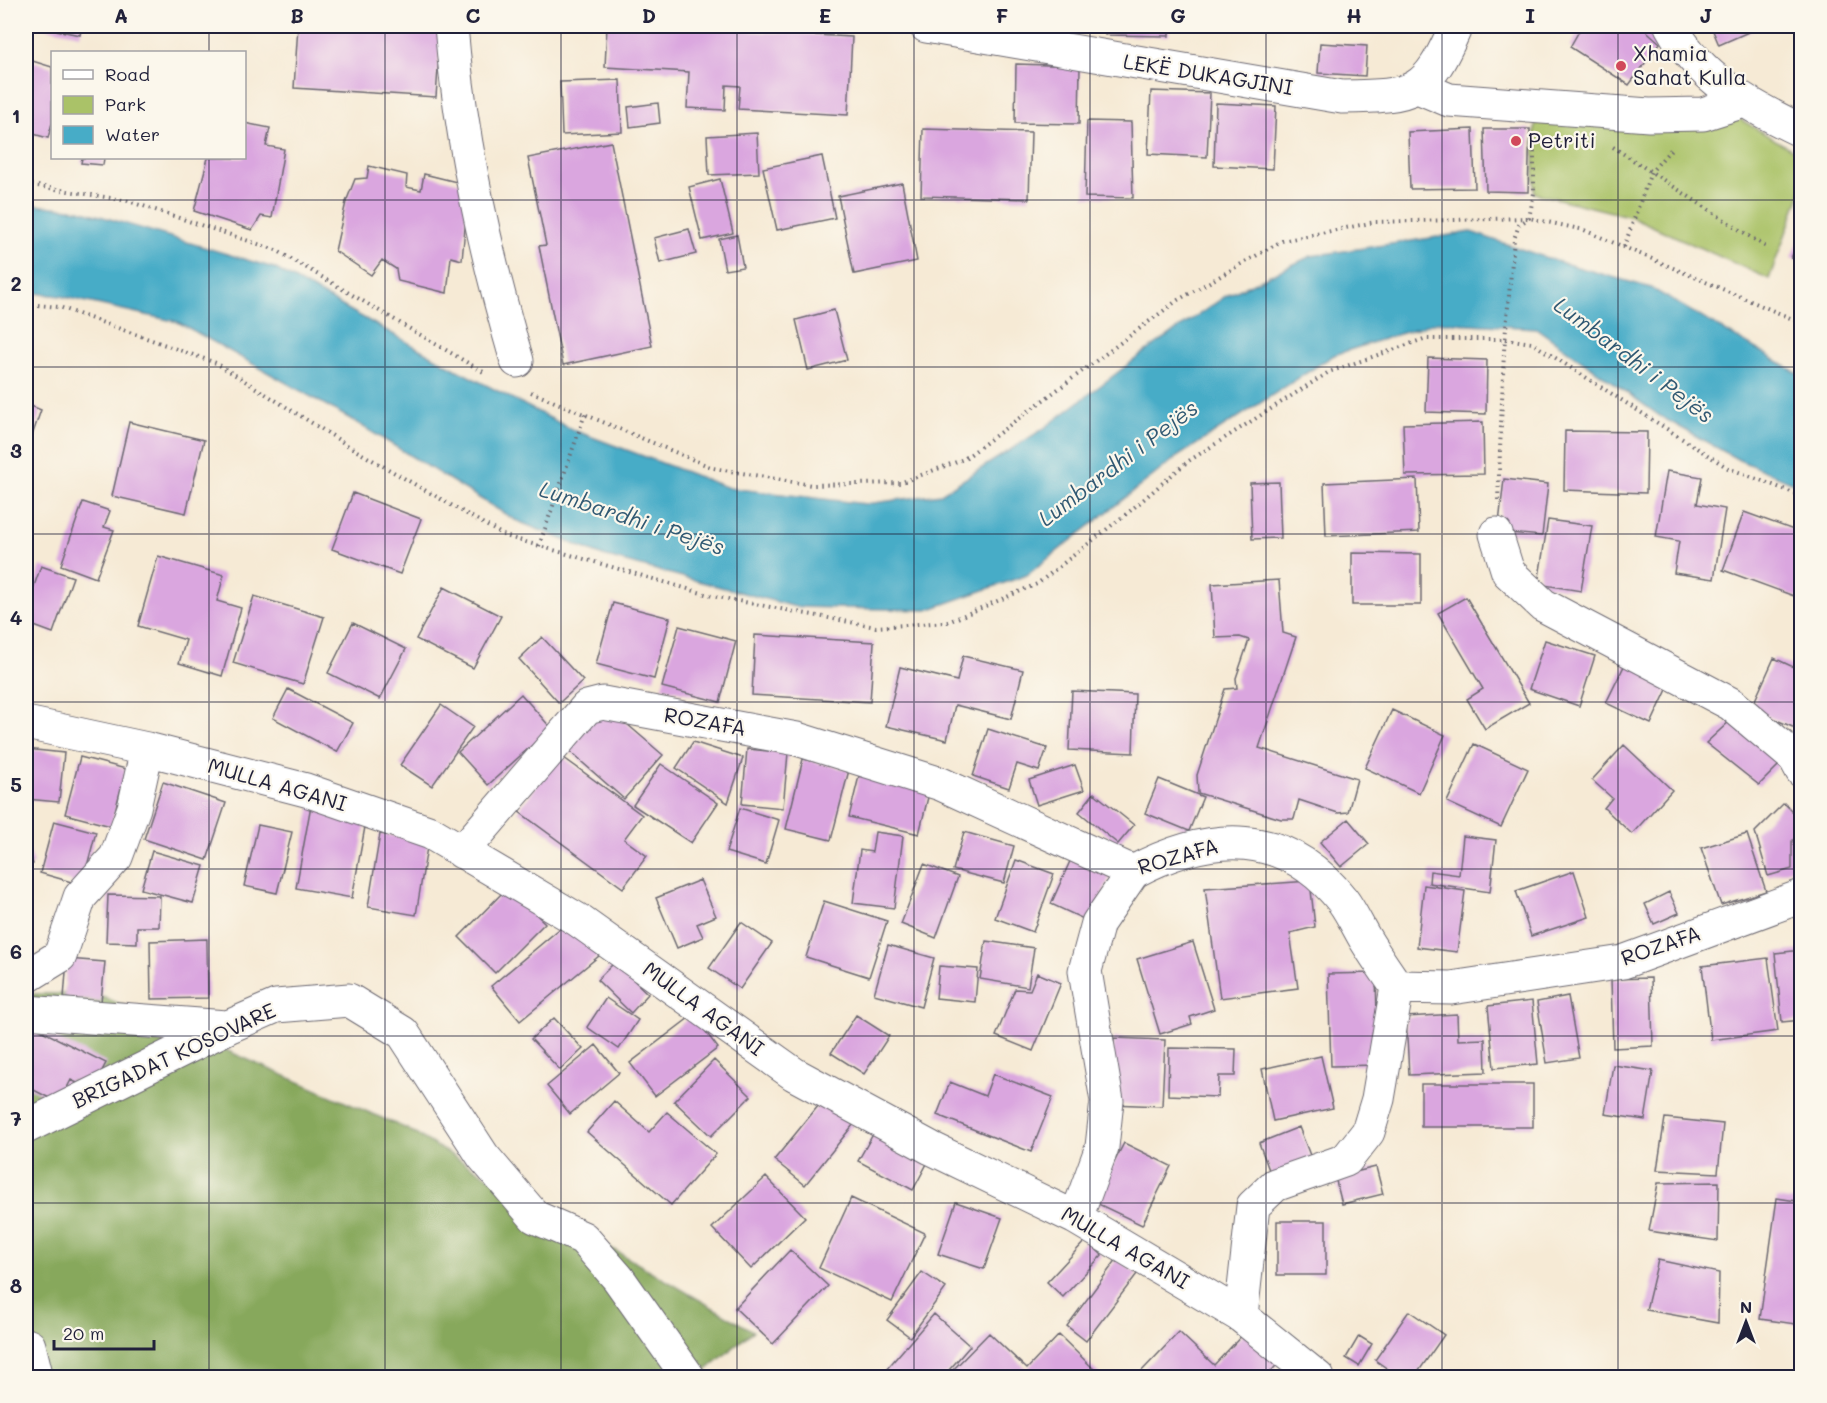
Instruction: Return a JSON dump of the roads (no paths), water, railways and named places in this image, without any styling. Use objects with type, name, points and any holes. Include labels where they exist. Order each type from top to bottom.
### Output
[{"type":"street","points":[[451,26],[455,76],[512,375]]},
{"type":"street","name":"LEKË DUKAGJINI","points":[[926,26],[1342,97],[1389,97],[1418,87],[1439,64],[1456,26]]},
{"type":"street","points":[[1671,26],[1681,45],[1718,83],[1744,101],[1802,131]]},
{"type":"street","points":[[1418,87],[1449,100],[1649,115],[1703,114],[1744,101]]},
{"type":"street","points":[[1496,534],[1508,572],[1543,605],[1731,704],[1796,758],[1802,771]]},
{"type":"street","name":"ROZAFA","points":[[462,852],[588,707],[603,703],[797,739],[941,784],[1132,872],[1159,858],[1228,842],[1252,842],[1273,848],[1320,875],[1344,903],[1397,987],[1451,988],[1623,962],[1802,896]]},
{"type":"street","name":"MULLA AGANI","points":[[26,723],[147,749],[306,790],[431,833],[579,920],[794,1074],[931,1148],[1076,1218],[1240,1316],[1318,1377]]},
{"type":"street","points":[[26,977],[60,956],[80,897],[117,857],[134,807],[147,749]]},
{"type":"street","points":[[1076,1218],[1102,1147],[1107,1101],[1102,1056],[1086,970],[1098,923],[1132,872]]},
{"type":"street","points":[[1240,1316],[1253,1206],[1275,1185],[1346,1160],[1368,1132],[1378,1099],[1397,987]]},
{"type":"street","name":"BRIGADAT KOSOVARE","points":[[26,1127],[228,1027],[276,1006],[349,1000],[402,1033],[483,1156],[535,1217],[583,1238],[624,1286],[689,1377]]},
{"type":"street","points":[[26,1012],[228,1027]]},
{"type":"street","points":[[26,1345],[29,1346],[37,1377]]},
{"type":"water","name":"Lumbardhi i Pejës","points":[[26,204],[80,210],[274,268],[459,371],[573,430],[729,488],[866,504],[941,494],[1043,429],[1146,351],[1226,296],[1311,256],[1471,232],[1556,261],[1651,288],[1801,375],[1801,486],[1739,460],[1660,416],[1536,328],[1436,322],[1334,355],[1177,457],[1027,575],[927,610],[796,607],[603,556],[515,520],[354,421],[178,322],[60,296],[26,292]]},
{"type":"place","name":"Xhamia Sahat Kulla","points":[[1621,66]]},
{"type":"place","name":"Petriti","points":[[1516,141]]}]
